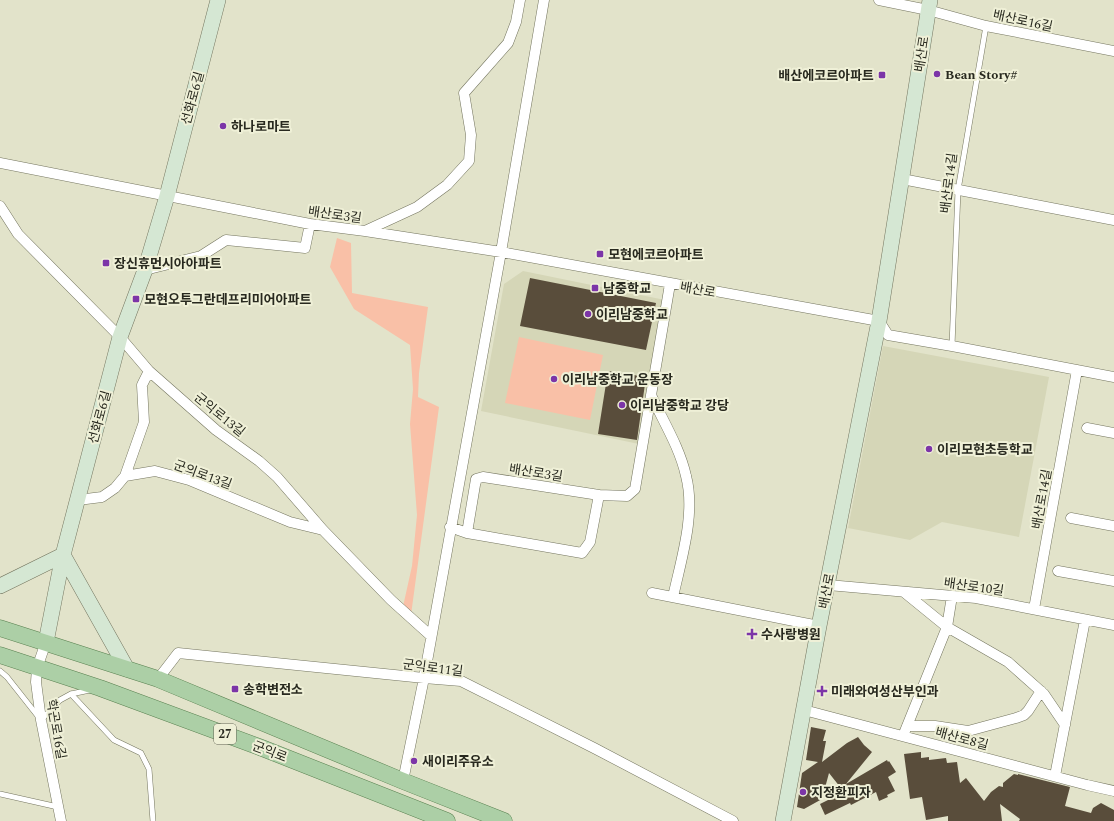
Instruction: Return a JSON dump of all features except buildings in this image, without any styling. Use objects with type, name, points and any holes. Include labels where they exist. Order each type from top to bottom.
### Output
[{"type":"main road","name":"군익로","points":[[0,628],[158,679],[403,781],[504,821]]},
{"type":"main road","name":"군익로","points":[[0,655],[100,688],[262,748],[447,821]]},
{"type":"street","name":"선화로6길","points":[[46,642],[64,554],[120,337],[145,270],[167,196],[218,0]]},
{"type":"street","points":[[365,231],[417,207],[447,185],[469,161],[471,135],[464,93],[508,43],[516,22],[520,0]]},
{"type":"street","points":[[403,781],[424,678],[450,527],[501,252],[544,0]]},
{"type":"street","points":[[879,0],[929,5]]},
{"type":"street","name":"배산로16길","points":[[929,5],[986,26],[1114,52]]},
{"type":"street","name":"배산로","points":[[783,821],[819,626],[879,320],[929,5]]},
{"type":"street","points":[[0,163],[167,196]]},
{"type":"street","points":[[902,179],[1114,220]]},
{"type":"street","name":"배산로3길","points":[[167,196],[310,224],[501,252],[670,284]]},
{"type":"street","name":"군익로13길","points":[[0,206],[18,234],[120,337],[149,371],[216,430],[277,476],[323,530],[391,600],[431,636]]},
{"type":"street","points":[[145,270],[201,256],[226,240],[305,248],[310,224]]},
{"type":"street","name":"배산로","points":[[651,395],[670,284],[879,320]]},
{"type":"street","points":[[879,320],[888,335],[1114,377]]},
{"type":"street","name":"배산로14길","points":[[1034,610],[1077,370]]},
{"type":"street","points":[[78,500],[102,497],[115,488],[125,476],[144,422],[142,385],[149,371]]},
{"type":"street","points":[[651,395],[679,454],[687,476],[689,494],[688,520],[673,597]]},
{"type":"street","name":"배산로3길","points":[[467,533],[476,480],[483,477],[599,495],[627,496],[635,489],[651,395]]},
{"type":"street","points":[[1087,428],[1114,433]]},
{"type":"street","name":"군의로13길","points":[[125,476],[155,471],[189,480],[290,522],[323,530]]},
{"type":"street","points":[[450,527],[467,533],[582,553],[590,542],[599,495]]},
{"type":"street","points":[[1071,518],[1114,526]]},
{"type":"street","points":[[0,586],[64,554],[127,669]]},
{"type":"street","points":[[1058,571],[1114,581]]},
{"type":"street","name":"배산로10길","points":[[828,585],[976,598],[1114,625]]},
{"type":"street","name":"배산로","points":[[652,592],[819,626]]},
{"type":"street","points":[[904,592],[947,627],[1008,662],[1041,692],[1065,725]]},
{"type":"street","points":[[903,736],[947,627],[952,596]]},
{"type":"street","points":[[1055,776],[1085,620]]},
{"type":"street","name":"학곤로16길","points":[[46,642],[38,668],[36,682],[41,720],[61,821]]},
{"type":"street","name":"군익로11길","points":[[158,679],[178,654],[461,681],[594,748],[733,821]]},
{"type":"street","points":[[907,726],[935,726],[968,731],[985,727],[1024,715],[1041,692]]},
{"type":"street","name":"배산로8길","points":[[804,710],[1114,791]]},
{"type":"lane","name":"배산로14길","points":[[952,346],[958,190],[986,26]]},
{"type":"lane","points":[[0,671],[7,677],[41,720],[60,700],[71,694],[100,688]]},
{"type":"lane","points":[[71,694],[114,740],[142,753],[149,769],[153,821]]},
{"type":"lane","points":[[0,794],[58,807]]},
{"type":"shaded area","points":[[337,238],[351,243],[352,293],[428,307],[419,373],[418,397],[439,407],[411,615],[402,611],[412,566],[417,515],[410,424],[413,389],[410,345],[354,309],[330,267]]},
{"type":"shaded area","points":[[523,271],[665,300],[639,444],[481,411],[504,284]]},
{"type":"shaded area","name":"이리남중학교 운동장","points":[[519,337],[603,355],[590,420],[505,403]]},
{"type":"shaded area","points":[[883,346],[1049,377],[1019,537],[942,522],[910,540],[848,528]]},
{"type":"place","name":"Bean Story#","points":[[937,74]]},
{"type":"place","name":"배산에코르아파트","points":[[882,75]]},
{"type":"place","name":"하나로마트","points":[[223,126]]},
{"type":"place","name":"모현에코르아파트","points":[[600,254]]},
{"type":"place","name":"장신휴먼시아아파트","points":[[106,263]]},
{"type":"place","name":"남중학교","points":[[595,288]]},
{"type":"place","name":"모현오투그란데프리미어아파트","points":[[136,299]]},
{"type":"place","name":"이리남중학교","points":[[588,314]]},
{"type":"place","name":"이리남중학교 운동장","points":[[554,379]]},
{"type":"place","name":"이리남중학교 강당","points":[[622,405]]},
{"type":"place","name":"이리모현초등학교","points":[[929,449]]},
{"type":"place","name":"수사랑병원","points":[[752,634]]},
{"type":"place","name":"송학변전소","points":[[235,689]]},
{"type":"place","name":"미래와여성산부인과","points":[[822,691]]},
{"type":"place","name":"새이리주유소","points":[[414,761]]},
{"type":"place","name":"지정환피자","points":[[803,792]]}]
